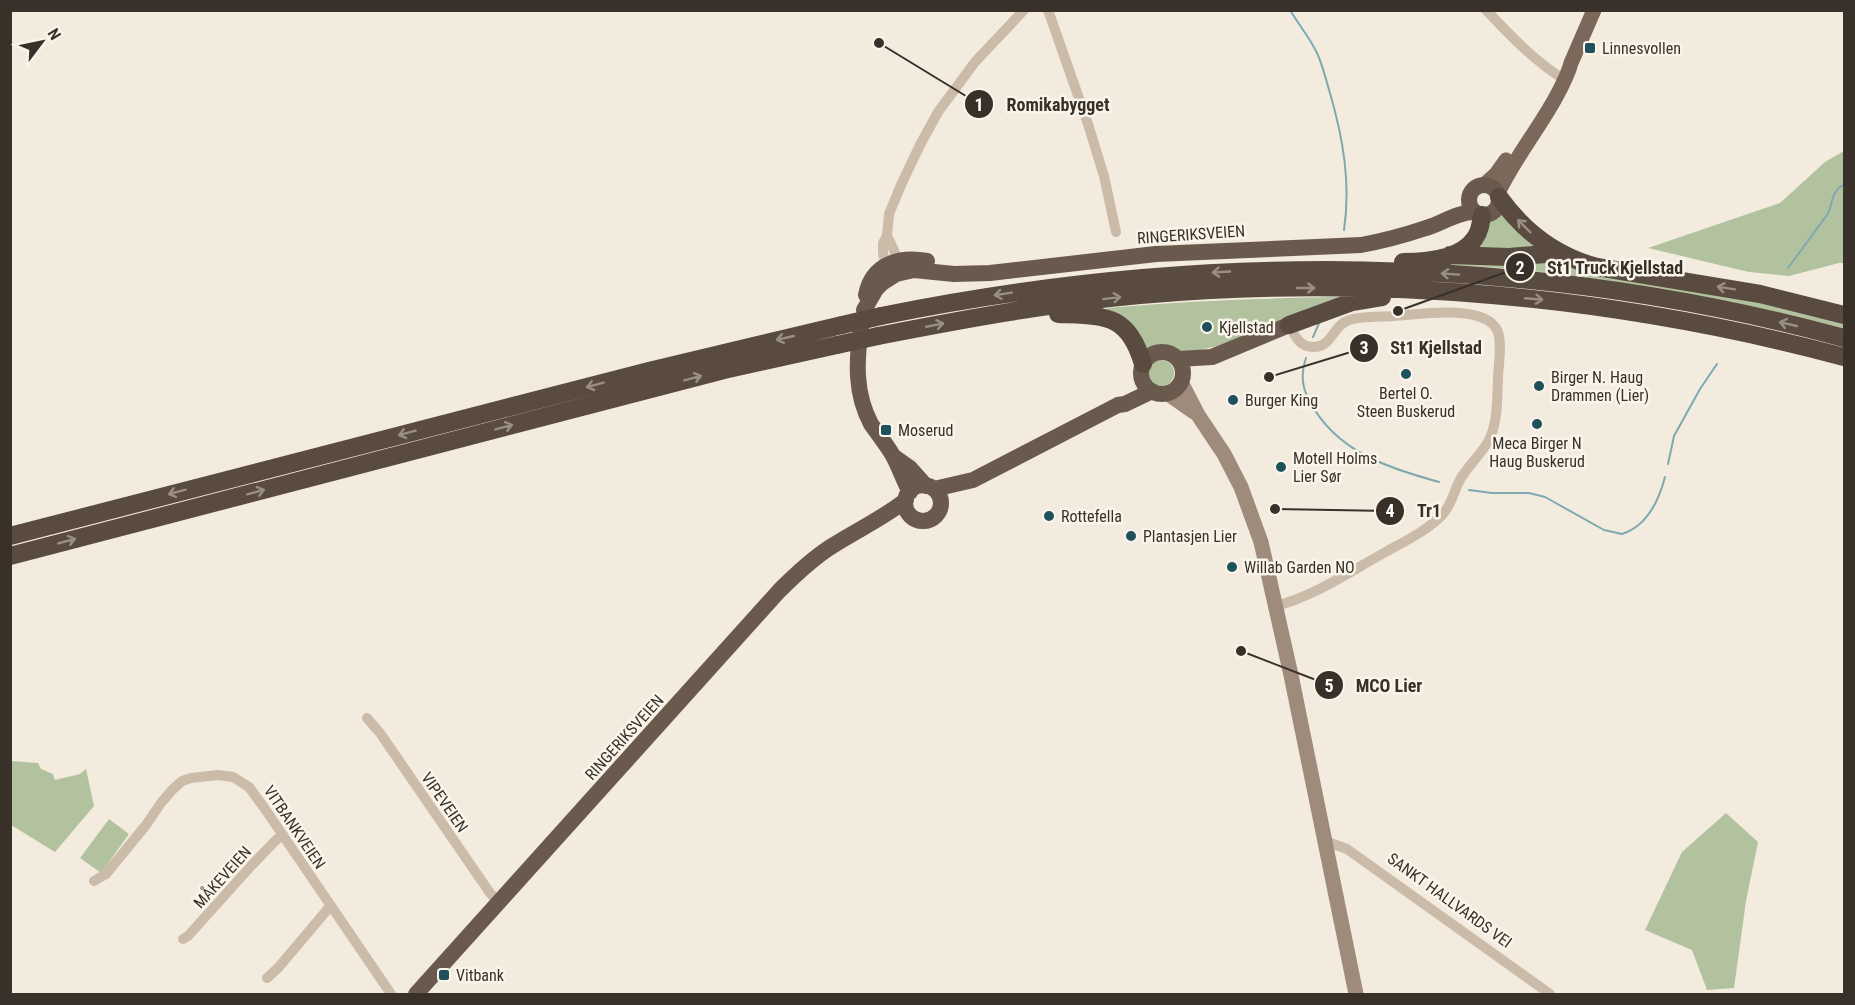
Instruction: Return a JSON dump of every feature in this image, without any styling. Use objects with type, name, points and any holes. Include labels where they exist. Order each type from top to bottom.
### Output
[{"type":"highway","points":[[1321,270],[1350,262],[1418,262],[1450,255],[1462,249],[1473,240],[1479,229],[1473,189],[1494,192],[1531,234],[1559,253],[1581,263],[1754,293],[1845,315]]},
{"type":"highway","points":[[1476,208],[1494,212],[1498,205],[1494,192]]},
{"type":"highway","name":"RINGERIKSVEIEN","points":[[893,267],[954,274],[990,273],[1189,251],[1354,245],[1387,240],[1414,231],[1423,224],[1476,208]]},
{"type":"highway","points":[[1450,255],[1509,257],[1559,253]]},
{"type":"highway","points":[[893,267],[876,289],[873,313],[857,357],[860,392],[872,424],[893,455],[909,503],[921,521],[936,516],[941,507],[966,489],[973,480]]},
{"type":"highway","points":[[386,448],[649,371],[842,325],[873,313],[1129,278],[1242,271],[1321,270],[1396,271],[1477,276],[1585,287],[1713,308],[1845,338]]},
{"type":"highway","points":[[10,536],[878,336],[991,314],[1113,298],[1193,291],[1303,288],[1455,292],[1604,308],[1694,322],[1845,357]]},
{"type":"highway","points":[[1178,359],[1212,357],[1328,310],[1362,300],[1382,297],[1434,298],[1455,292]]},
{"type":"highway","points":[[991,314],[1009,318],[1044,314],[1079,315],[1112,320],[1130,333],[1138,347],[1146,386],[1159,392]]},
{"type":"highway","points":[[909,503],[917,487],[973,480],[1118,405],[1131,392],[1152,354],[1161,352],[1178,359],[1182,367],[1181,379]]},
{"type":"highway","points":[[1118,405],[1159,392],[1174,390],[1181,379],[1212,357]]},
{"type":"highway","points":[[10,556],[358,455]]},
{"type":"highway","points":[[893,455],[940,497],[941,507]]},
{"type":"highway","name":"RINGERIKSVEIEN","points":[[416,994],[802,568],[829,548],[909,503]]},
{"type":"main road","points":[[1494,192],[1496,174],[1571,63],[1594,10]]},
{"type":"main road","points":[[1181,379],[1198,415],[1224,454],[1246,498],[1264,552],[1356,994]]},
{"type":"main road","points":[[1159,392],[1198,415]]},
{"type":"street","points":[[893,267],[887,236],[891,207],[911,161],[938,112],[975,62],[1024,10]]},
{"type":"street","points":[[1048,10],[1104,176],[1116,232]]},
{"type":"street","points":[[1486,10],[1522,48],[1562,78]]},
{"type":"street","points":[[1276,606],[1307,595],[1414,536],[1445,512],[1460,479],[1488,442],[1491,434],[1494,421],[1499,342],[1497,330],[1492,323],[1477,316],[1464,314],[1424,313],[1365,317],[1343,322],[1325,344],[1317,347],[1308,346],[1297,340],[1289,325]]},
{"type":"street","name":"VIPEVEIEN","points":[[367,718],[380,733],[499,903]]},
{"type":"street","name":"VITBANKVEIEN","points":[[94,881],[106,874],[172,790],[191,778],[226,775],[244,783],[265,809],[391,994]]},
{"type":"street","name":"MÅKEVEIEN","points":[[183,939],[283,835]]},
{"type":"street","name":"SANKT HALLVARDS VEI","points":[[1325,840],[1347,849],[1550,994]]},
{"type":"street","points":[[267,978],[331,907]]},
{"type":"green space","points":[[1844,151],[1844,263],[1789,276],[1749,272],[1648,248],[1780,203],[1825,162]]},
{"type":"green space","points":[[1501,212],[1544,249],[1469,251],[1489,222]]},
{"type":"green space","points":[[1541,257],[1844,319],[1844,329],[1742,305],[1614,282],[1514,269],[1439,265]]},
{"type":"green space","points":[[1342,297],[1218,346],[1186,353],[1166,346],[1155,346],[1148,349],[1107,314],[1107,308],[1224,300]]},
{"type":"green space","points":[[1161,360],[1170,364],[1174,373],[1170,382],[1161,386],[1152,382],[1148,373],[1152,364]]},
{"type":"green space","points":[[11,761],[38,763],[41,769],[53,774],[55,780],[80,774],[86,769],[94,806],[55,852],[11,825]]},
{"type":"green space","points":[[1726,813],[1758,842],[1746,901],[1734,988],[1707,990],[1692,950],[1645,930],[1682,852]]},
{"type":"green space","points":[[109,819],[129,834],[101,873],[80,858]]},
{"type":"waterway","points":[[1290,10],[1317,53],[1335,110],[1346,178],[1344,230]]},
{"type":"waterway","points":[[1788,268],[1827,215],[1836,191],[1844,185]]},
{"type":"waterway","points":[[1313,337],[1320,321]]},
{"type":"waterway","points":[[1306,358],[1303,375],[1305,391],[1321,419],[1334,434],[1349,446],[1383,464],[1439,482]]},
{"type":"waterway","points":[[1668,464],[1674,436],[1717,364]]},
{"type":"waterway","points":[[1469,490],[1492,493],[1529,493],[1545,497],[1604,530],[1622,534],[1645,519],[1655,503],[1665,477]]},
{"type":"place","name":"Romikabygget","points":[[879,43]]},
{"type":"place","name":"Linnesvollen","points":[[1590,48]]},
{"type":"place","name":"St1 Truck Kjellstad","points":[[1398,311]]},
{"type":"place","name":"Kjellstad","points":[[1207,327]]},
{"type":"place","name":"Bertel O. Steen Buskerud","points":[[1406,374]]},
{"type":"place","name":"St1 Kjellstad","points":[[1269,377]]},
{"type":"place","name":"Birger N. Haug Drammen (Lier)","points":[[1539,386]]},
{"type":"place","name":"Burger King","points":[[1233,400]]},
{"type":"place","name":"Meca Birger N Haug Buskerud","points":[[1537,424]]},
{"type":"place","name":"Moserud","points":[[886,430]]},
{"type":"place","name":"Motell Holms Lier Sør","points":[[1281,467]]},
{"type":"place","name":"Tr1","points":[[1275,509]]},
{"type":"place","name":"Rottefella","points":[[1049,516]]},
{"type":"place","name":"Plantasjen Lier","points":[[1131,536]]},
{"type":"place","name":"Willab Garden NO","points":[[1232,567]]},
{"type":"place","name":"MCO Lier","points":[[1241,651]]},
{"type":"place","name":"Vitbank","points":[[444,975]]}]
